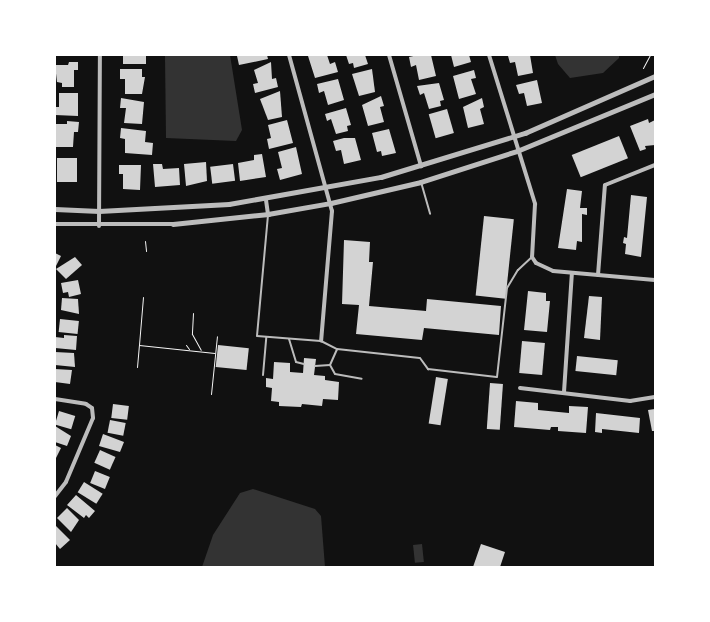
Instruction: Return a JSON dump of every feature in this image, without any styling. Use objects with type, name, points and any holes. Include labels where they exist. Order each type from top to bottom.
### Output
[{"type":"street","points":[[99,226],[100,55]]},
{"type":"street","points":[[289,55],[331,203],[332,222],[321,341]]},
{"type":"street","points":[[389,55],[421,166]]},
{"type":"street","points":[[489,55],[512,137],[535,204],[532,257],[548,270],[655,280]]},
{"type":"street","points":[[55,209],[99,211],[174,209],[266,200],[326,189],[421,166],[512,137],[655,76]]},
{"type":"street","points":[[55,224],[99,226],[173,224],[268,214],[331,203],[421,182],[517,151],[655,94]]},
{"type":"street","points":[[598,275],[605,185],[655,165]]},
{"type":"street","points":[[266,200],[268,214]]},
{"type":"street","points":[[564,392],[572,273]]},
{"type":"street","points":[[520,388],[630,401],[655,397]]},
{"type":"street","points":[[55,399],[86,404],[92,408],[93,418],[66,482],[55,496]]},
{"type":"lane","points":[[421,182],[430,214]]},
{"type":"lane","points":[[268,214],[257,336],[321,341],[337,349],[420,358],[428,369],[497,377],[507,288],[518,270],[532,257]]},
{"type":"lane","points":[[263,375],[266,336]]},
{"type":"lane","points":[[289,339],[296,362],[304,364]]},
{"type":"lane","points":[[330,365],[337,349]]},
{"type":"lane","points":[[315,366],[330,365]]},
{"type":"lane","points":[[330,365],[335,374],[362,379]]},
{"type":"path","points":[[643,68],[650,55]]},
{"type":"path","points":[[145,241],[146,251]]},
{"type":"path","points":[[137,367],[143,297]]},
{"type":"path","points":[[193,313],[192,334],[201,351]]},
{"type":"path","points":[[211,394],[217,336]]},
{"type":"path","points":[[139,345],[215,352]]},
{"type":"path","points":[[186,345],[190,350]]},
{"type":"shaded area","points":[[165,55],[230,55],[242,130],[236,141],[166,138]]},
{"type":"shaded area","points":[[555,55],[619,55],[619,58],[603,73],[570,78],[558,64]]},
{"type":"shaded area","points":[[253,489],[315,509],[321,516],[325,567],[202,567],[213,535],[240,493]]},
{"type":"shaded area","points":[[422,544],[424,562],[415,563],[413,545]]},
{"type":"building","points":[[123,55],[146,55],[146,64],[123,64]]},
{"type":"building","points":[[267,55],[268,59],[239,65],[237,56]]},
{"type":"building","points":[[327,55],[330,64],[335,62],[338,72],[315,78],[308,56]]},
{"type":"building","points":[[346,55],[365,55],[368,64],[354,68],[353,63],[349,64]]},
{"type":"building","points":[[431,55],[436,76],[419,80],[416,65],[411,67],[409,57]]},
{"type":"building","points":[[451,55],[469,55],[471,62],[454,67]]},
{"type":"building","points":[[530,55],[533,73],[518,76],[515,62],[510,63],[508,56]]},
{"type":"building","points":[[69,62],[78,62],[78,70],[74,70],[74,87],[62,87],[62,83],[57,82],[55,65],[68,65]]},
{"type":"building","points":[[271,62],[272,79],[276,78],[278,87],[255,93],[253,84],[258,83],[254,70]]},
{"type":"building","points":[[120,69],[142,69],[142,77],[145,77],[142,94],[125,94],[125,79],[120,79]]},
{"type":"building","points":[[372,69],[375,92],[359,96],[352,74]]},
{"type":"building","points":[[474,70],[476,78],[471,79],[476,94],[459,99],[453,76]]},
{"type":"building","points":[[338,79],[344,100],[328,105],[324,91],[319,93],[317,84]]},
{"type":"building","points":[[537,80],[542,103],[527,106],[524,93],[519,94],[516,85]]},
{"type":"building","points":[[439,83],[444,100],[440,101],[441,106],[429,109],[424,93],[420,95],[417,86]]},
{"type":"building","points":[[280,91],[282,117],[268,120],[260,99]]},
{"type":"building","points":[[59,93],[78,93],[78,116],[55,115],[55,107],[59,107]]},
{"type":"building","points":[[381,96],[384,106],[380,107],[384,122],[368,126],[362,105]]},
{"type":"building","points":[[121,98],[144,102],[142,124],[124,123],[126,108],[120,108]]},
{"type":"building","points":[[482,98],[484,107],[480,109],[484,124],[468,128],[463,107]]},
{"type":"building","points":[[346,108],[351,125],[347,126],[348,131],[336,134],[331,119],[327,121],[325,114]]},
{"type":"building","points":[[447,109],[454,133],[436,138],[429,114]]},
{"type":"building","points":[[648,119],[649,123],[655,120],[655,145],[645,146],[646,149],[640,151],[630,126]]},
{"type":"building","points":[[287,120],[293,143],[269,149],[267,139],[271,138],[268,125]]},
{"type":"building","points":[[67,121],[79,122],[78,132],[74,132],[73,147],[56,147],[56,124],[67,124]]},
{"type":"building","points":[[121,128],[146,131],[145,142],[153,143],[152,155],[125,153],[125,139],[120,138]]},
{"type":"building","points":[[389,129],[396,153],[382,156],[381,151],[377,152],[372,133]]},
{"type":"building","points":[[619,136],[628,158],[581,177],[572,155]]},
{"type":"building","points":[[355,138],[361,160],[344,164],[341,150],[336,151],[333,141]]},
{"type":"building","points":[[296,147],[302,174],[280,180],[277,169],[282,168],[278,152]]},
{"type":"building","points":[[262,154],[266,177],[240,181],[238,163],[254,160],[254,155]]},
{"type":"building","points":[[57,158],[77,158],[77,182],[57,182]]},
{"type":"building","points":[[206,162],[207,181],[186,186],[184,164]]},
{"type":"building","points":[[153,164],[162,164],[163,169],[179,168],[180,185],[155,187]]},
{"type":"building","points":[[233,164],[235,181],[212,184],[210,167]]},
{"type":"building","points":[[119,165],[141,165],[140,190],[123,189],[123,174],[119,174]]},
{"type":"building","points":[[567,189],[582,191],[580,208],[587,208],[587,215],[582,214],[582,242],[577,241],[576,250],[558,248]]},
{"type":"building","points":[[631,195],[647,197],[641,257],[625,254],[626,244],[623,243],[624,237],[627,238]]},
{"type":"building","points":[[484,216],[514,219],[505,299],[476,296]]},
{"type":"building","points":[[344,240],[370,242],[369,262],[373,262],[369,306],[426,311],[427,299],[501,306],[499,335],[424,328],[422,340],[356,334],[359,305],[342,304]]},
{"type":"building","points":[[55,253],[61,256],[55,268]]},
{"type":"building","points":[[75,257],[82,265],[66,279],[56,269]]},
{"type":"building","points":[[78,280],[81,294],[69,297],[68,292],[63,293],[61,283]]},
{"type":"building","points":[[528,291],[546,293],[546,301],[550,301],[547,332],[524,330]]},
{"type":"building","points":[[589,296],[602,297],[600,340],[584,338]]},
{"type":"building","points":[[62,298],[78,299],[79,314],[61,310]]},
{"type":"building","points":[[60,319],[79,321],[78,334],[59,332]]},
{"type":"building","points":[[64,335],[77,336],[76,350],[55,348],[55,337],[64,338]]},
{"type":"building","points":[[522,341],[545,343],[542,375],[519,373]]},
{"type":"building","points":[[218,345],[249,348],[247,370],[216,367]]},
{"type":"building","points":[[55,352],[74,353],[75,367],[55,365]]},
{"type":"building","points":[[577,356],[618,360],[616,375],[575,371]]},
{"type":"building","points":[[304,358],[316,359],[314,375],[325,376],[325,380],[339,382],[338,400],[323,399],[322,406],[302,404],[301,407],[279,406],[279,402],[271,401],[272,388],[266,387],[266,378],[273,379],[274,362],[290,363],[290,372],[303,373]]},
{"type":"building","points":[[55,369],[72,370],[70,384],[55,382]]},
{"type":"building","points":[[436,377],[448,379],[440,425],[429,423]]},
{"type":"building","points":[[490,383],[503,384],[500,430],[487,429]]},
{"type":"building","points":[[516,401],[538,403],[538,410],[569,413],[569,406],[588,407],[586,433],[558,431],[558,427],[551,427],[550,430],[514,427]]},
{"type":"building","points":[[113,404],[129,406],[127,420],[111,418]]},
{"type":"building","points":[[655,409],[655,431],[652,431],[648,410]]},
{"type":"building","points":[[59,411],[75,416],[71,429],[55,424]]},
{"type":"building","points":[[596,413],[640,418],[639,433],[602,429],[602,433],[595,432]]},
{"type":"building","points":[[110,420],[126,423],[123,436],[108,433]]},
{"type":"building","points":[[55,426],[71,436],[67,446],[55,442]]},
{"type":"building","points":[[103,434],[124,442],[120,452],[99,446]]},
{"type":"building","points":[[55,445],[61,448],[55,460]]},
{"type":"building","points":[[100,450],[116,457],[110,470],[94,463]]},
{"type":"building","points":[[95,471],[110,477],[105,489],[90,483]]},
{"type":"building","points":[[84,482],[103,494],[96,504],[78,492]]},
{"type":"building","points":[[76,495],[95,511],[89,518],[86,515],[84,518],[67,505]]},
{"type":"building","points":[[67,508],[79,520],[71,532],[57,518]]},
{"type":"building","points":[[55,525],[70,540],[60,549],[55,543]]},
{"type":"building","points":[[481,544],[505,552],[500,567],[473,567]]}]
